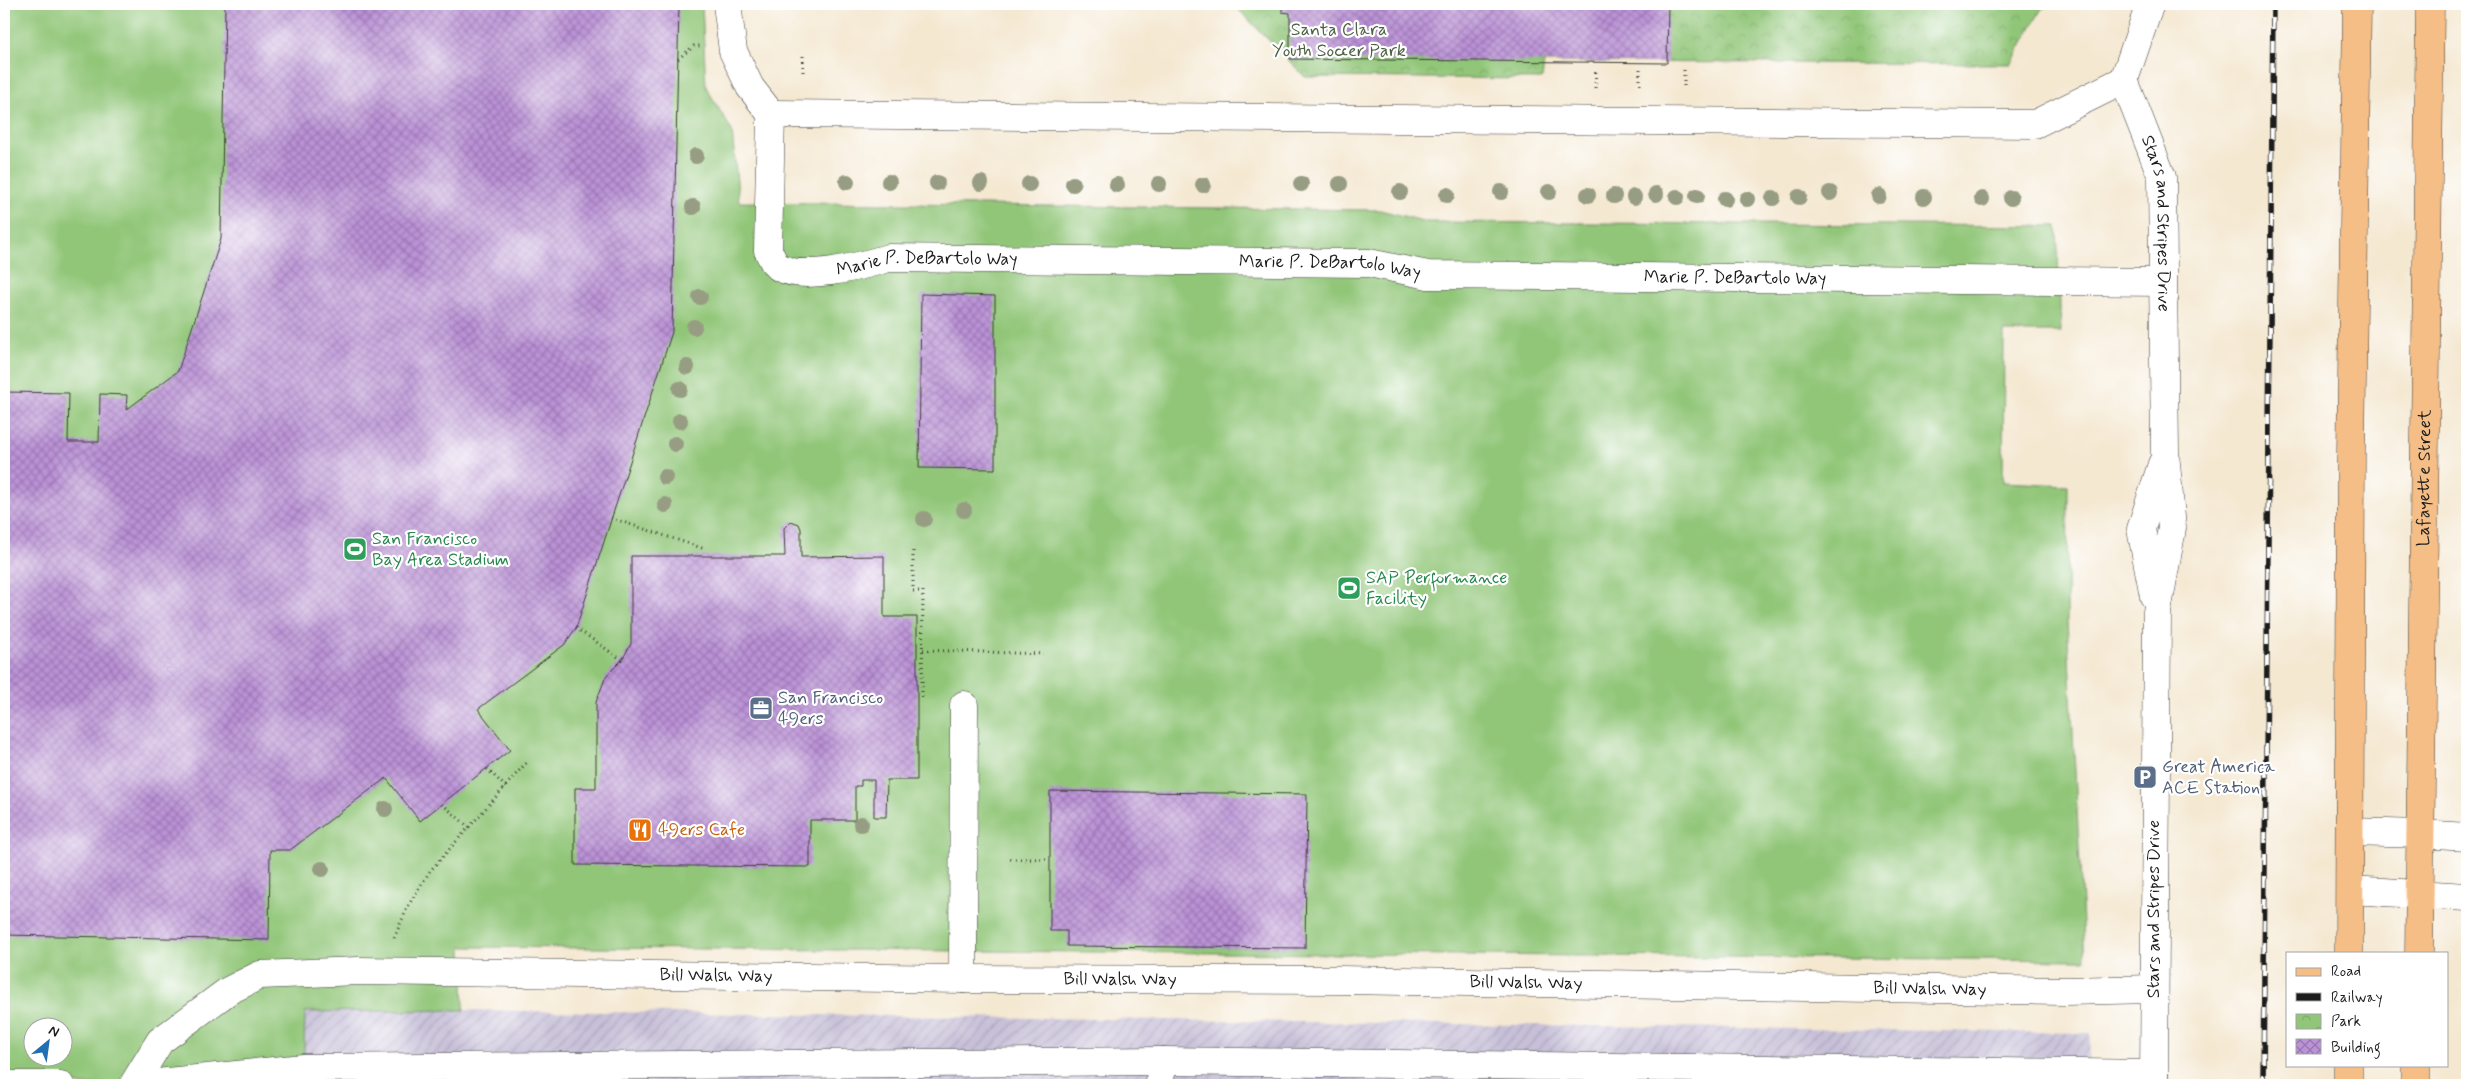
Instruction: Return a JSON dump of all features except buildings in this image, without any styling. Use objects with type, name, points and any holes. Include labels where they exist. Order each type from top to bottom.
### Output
[{"type":"main road","points":[[2349,952],[2351,832],[2351,453],[2357,4]]},
{"type":"main road","name":"Lafayette Street","points":[[2419,952],[2430,4]]},
{"type":"main road","points":[[2348,1066],[2348,1085]]},
{"type":"main road","points":[[2416,1066],[2416,1085]]},
{"type":"street","points":[[728,4],[733,51],[750,87],[771,114],[2035,124],[2124,80],[2150,4]]},
{"type":"street","name":"Stars and Stripes Drive","points":[[2124,80],[2162,177],[2165,453],[2172,528],[2157,612],[2154,1080]]},
{"type":"street","name":"Marie P. DeBartolo Way","points":[[771,114],[768,251],[775,264],[789,272],[837,272],[888,258],[1369,263],[1428,275],[2162,282]]},
{"type":"street","points":[[962,979],[964,705]]},
{"type":"street","points":[[2351,832],[2467,837]]},
{"type":"street","points":[[2350,890],[2467,897]]},
{"type":"street","name":"Bill Walsh Way","points":[[133,1085],[160,1041],[228,991],[260,975],[358,971],[962,979],[1340,980],[2065,991],[2154,989]]},
{"type":"street","points":[[138,1085],[303,1068],[844,1074],[1161,1073],[2154,1080]]},
{"type":"street","points":[[4,1085],[60,1085]]},
{"type":"path","points":[[803,72],[804,55]]},
{"type":"path","points":[[611,518],[705,549]]},
{"type":"path","points":[[913,550],[912,591],[923,592],[922,698]]},
{"type":"path","points":[[576,628],[622,660]]},
{"type":"path","points":[[923,650],[1043,654]]},
{"type":"path","points":[[385,972],[390,948],[408,906],[430,871],[527,762]]},
{"type":"path","points":[[487,768],[506,787]]},
{"type":"path","points":[[442,804],[470,828]]},
{"type":"path","points":[[1010,858],[1050,860]]},
{"type":"shaded area","points":[[464,1010],[2090,1033],[2089,1085],[303,1085],[305,1012]]},
{"type":"green space","name":"SAP Performance Facility","points":[[4,4],[702,4],[706,87],[732,131],[739,202],[1380,210],[1427,222],[2057,226],[2061,332],[2004,332],[2003,482],[2068,485],[2067,620],[2085,960],[462,947],[464,1010],[305,1012],[303,1085],[4,1085]]},
{"type":"green space","name":"Santa Clara Youth Soccer Park","points":[[1233,4],[2048,4],[2041,10],[2011,64],[1544,62],[1542,79],[1305,77]]},
{"type":"railway","points":[[2263,1085],[2273,4]]},
{"type":"place","name":"San Francisco Bay Area Stadium","points":[[355,549]]},
{"type":"place","name":"SAP Performance Facility","points":[[1349,588]]},
{"type":"place","name":"San Francisco 49ers","points":[[761,708]]},
{"type":"place","name":"Great America ACE Station","points":[[2145,777]]},
{"type":"place","name":"49ers Cafe","points":[[640,830]]}]
